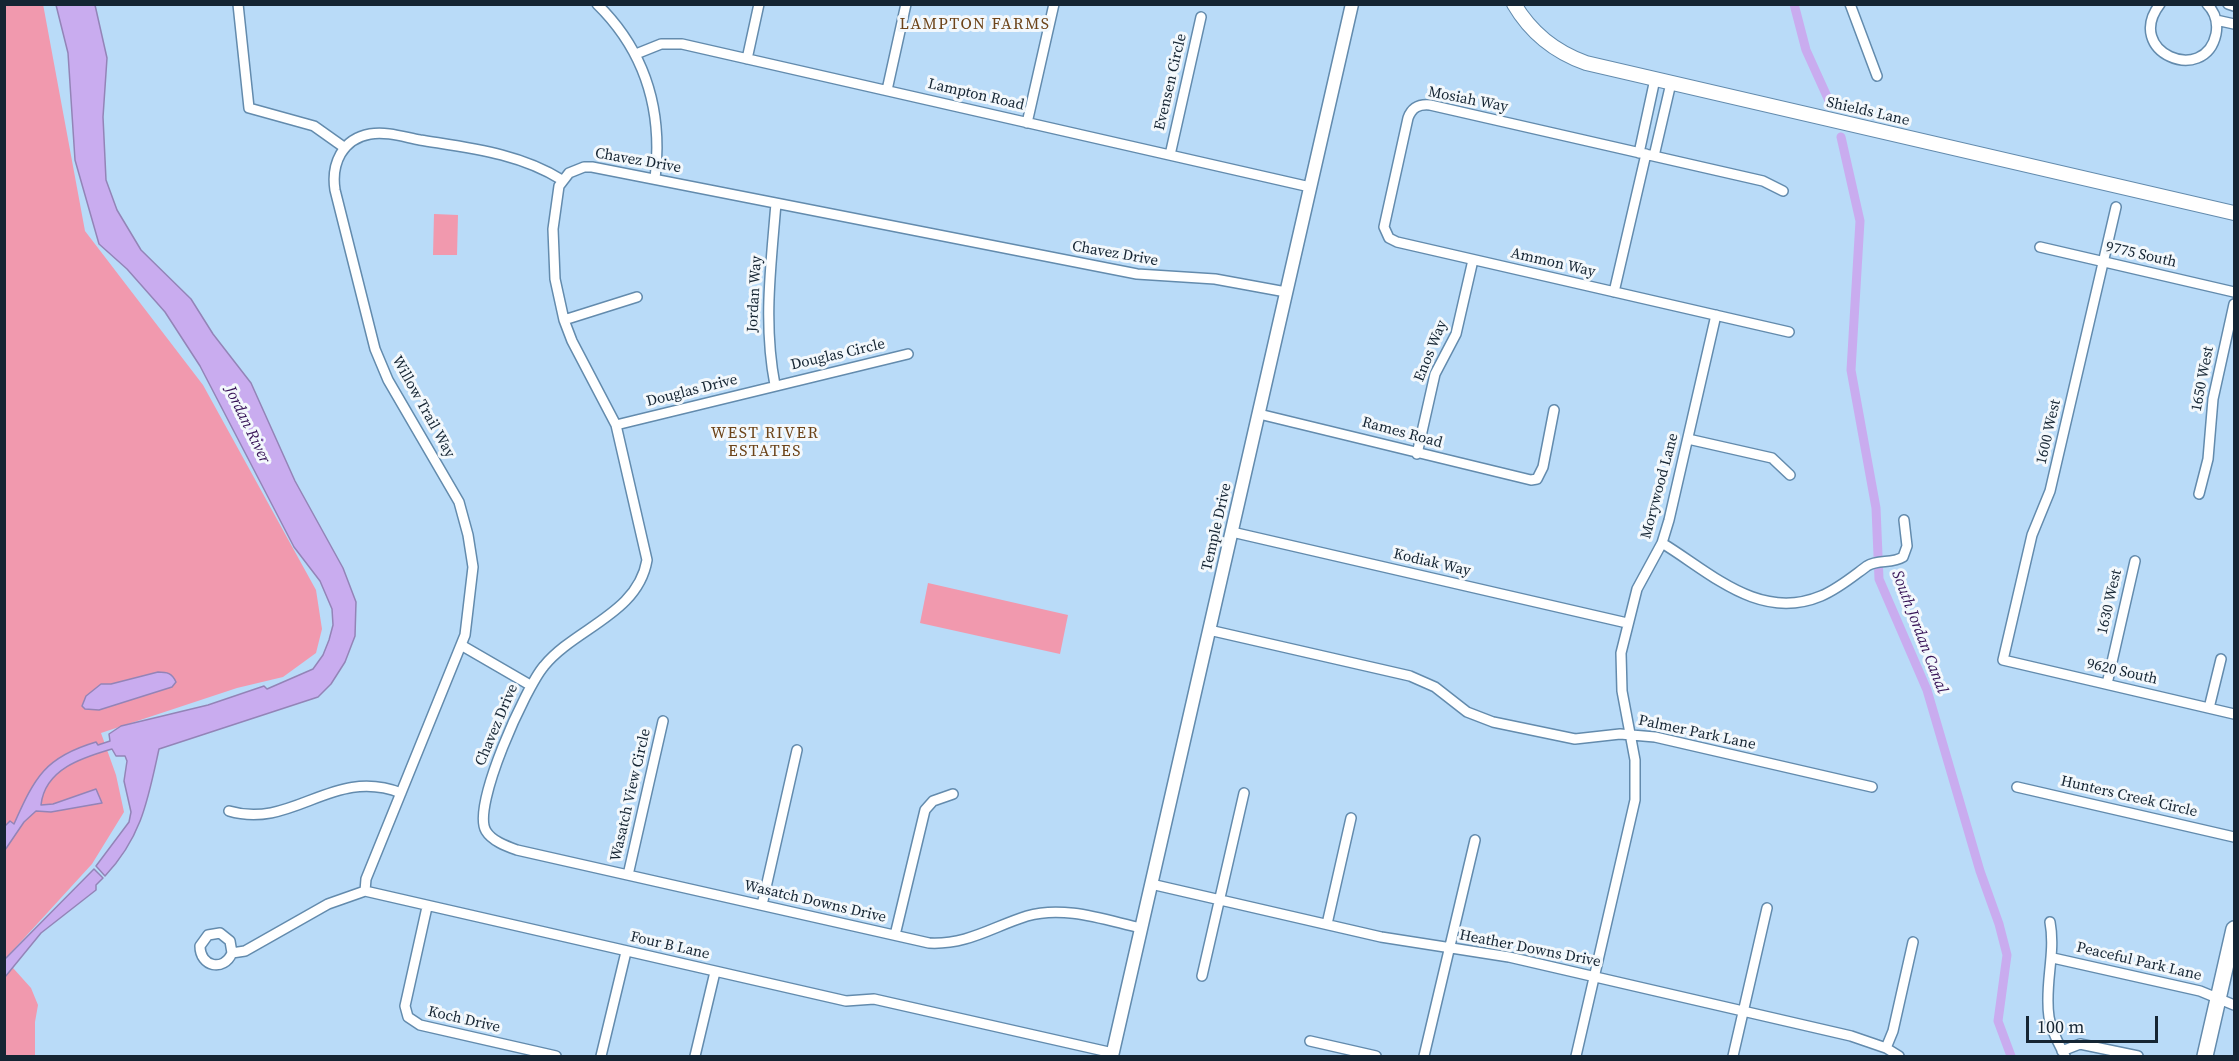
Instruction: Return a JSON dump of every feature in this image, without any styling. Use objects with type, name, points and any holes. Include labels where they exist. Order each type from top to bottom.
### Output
[{"type":"main road","name":"Shields Lane","points":[[1514,4],[1536,33],[1564,54],[1586,63],[2235,213]]},
{"type":"main road","points":[[2205,1056],[2235,929]]},
{"type":"street","points":[[238,4],[245,90],[249,108],[314,126],[345,148],[361,136],[389,134],[498,153],[534,165],[562,180]]},
{"type":"street","points":[[747,59],[759,4]]},
{"type":"street","points":[[887,90],[906,4]]},
{"type":"street","points":[[1027,123],[1054,4]]},
{"type":"street","name":"Temple Drive","points":[[1112,1055],[1352,4]]},
{"type":"street","points":[[1850,4],[1877,76]]},
{"type":"street","points":[[2160,4],[2151,20],[2151,34],[2160,51],[2176,60],[2195,59],[2210,47],[2217,30],[2216,20],[2206,4]]},
{"type":"street","points":[[2228,4],[2235,6]]},
{"type":"street","points":[[598,5],[636,54],[649,86],[656,114],[658,150],[655,179]]},
{"type":"street","name":"Evensen Circle","points":[[1170,155],[1201,17]]},
{"type":"street","points":[[2216,20],[2235,24]]},
{"type":"street","name":"Lampton Road","points":[[636,54],[650,47],[671,43],[1310,187]]},
{"type":"street","points":[[1646,155],[1655,80]]},
{"type":"street","points":[[1614,292],[1646,155],[1671,83]]},
{"type":"street","name":"Mosiah Way","points":[[1386,235],[1384,223],[1408,118],[1412,110],[1419,105],[1430,105],[1646,155]]},
{"type":"street","name":"Willow Trail Way","points":[[345,148],[334,167],[333,179],[375,350],[388,380],[452,488],[464,516],[473,567],[467,625],[461,645],[366,879],[365,891]]},
{"type":"street","points":[[1646,155],[1763,181],[1783,191]]},
{"type":"street","name":"Chavez Drive","points":[[486,830],[483,820],[485,796],[530,684],[565,644],[626,602],[646,566],[646,549],[616,425],[581,361],[564,320],[553,253],[555,207],[562,180],[568,173],[584,167],[1137,274],[1215,279],[1286,292]]},
{"type":"street","name":"Jordan Way","points":[[775,385],[769,352],[767,318],[776,203]]},
{"type":"street","name":"1600 West","points":[[2003,660],[2032,535],[2050,491],[2116,207]]},
{"type":"street","name":"Ammon Way","points":[[1386,235],[1397,242],[1789,332]]},
{"type":"street","name":"9775 South","points":[[2040,247],[2235,292]]},
{"type":"street","name":"Enos Way","points":[[1417,454],[1435,374],[1456,334],[1473,260]]},
{"type":"street","points":[[564,320],[637,297]]},
{"type":"street","name":"1650 West","points":[[2199,494],[2208,459],[2213,399],[2235,304]]},
{"type":"street","name":"Morywood Lane","points":[[1576,1056],[1635,800],[1635,760],[1632,734],[1620,672],[1627,623],[1637,589],[1662,543],[1716,315]]},
{"type":"street","name":"Douglas Circle","points":[[775,385],[908,354]]},
{"type":"street","name":"Douglas Drive","points":[[616,425],[775,385]]},
{"type":"street","name":"Rames Road","points":[[1258,414],[1386,443],[1417,454],[1525,479],[1537,479],[1543,467],[1554,410]]},
{"type":"street","points":[[1688,439],[1772,458],[1790,475]]},
{"type":"street","points":[[1662,543],[1738,592],[1758,600],[1779,603],[1809,600],[1821,596],[1878,562],[1897,560],[1906,552],[1904,520]]},
{"type":"street","name":"Kodiak Way","points":[[1232,532],[1627,623]]},
{"type":"street","name":"1630 West","points":[[2107,684],[2135,561]]},
{"type":"street","name":"Palmer Park Lane","points":[[1209,630],[1410,676],[1434,687],[1467,712],[1494,722],[1575,739],[1632,734],[1655,737],[1872,787]]},
{"type":"street","points":[[461,645],[530,684]]},
{"type":"street","points":[[2209,708],[2221,659]]},
{"type":"street","name":"9620 South","points":[[2003,660],[2235,714]]},
{"type":"street","name":"Wasatch View Circle","points":[[628,875],[663,721]]},
{"type":"street","points":[[762,905],[797,750]]},
{"type":"street","points":[[229,811],[245,816],[259,815],[309,802],[351,786],[380,786],[401,793]]},
{"type":"street","name":"Hunters Creek Circle","points":[[2017,787],[2235,837]]},
{"type":"street","points":[[1202,976],[1244,793]]},
{"type":"street","points":[[896,935],[925,810],[933,801],[953,794]]},
{"type":"street","points":[[1327,924],[1351,818]]},
{"type":"street","name":"Wasatch Downs Drive","points":[[486,830],[500,842],[517,850],[929,943],[956,942],[982,935],[1026,916],[1053,913],[1080,914],[1141,928]]},
{"type":"street","points":[[1424,1056],[1475,840]]},
{"type":"street","name":"Heather Downs Drive","points":[[1151,884],[1327,924],[1509,957],[1594,976],[1851,1036],[1886,1048],[1899,1056]]},
{"type":"street","points":[[232,953],[245,951],[328,904],[365,891]]},
{"type":"street","name":"Four B Lane","points":[[365,891],[846,1001],[879,1000],[1112,1055]]},
{"type":"street","name":"Koch Drive","points":[[427,907],[405,1006],[410,1020],[420,1025],[556,1056]]},
{"type":"street","points":[[1733,1056],[1767,908]]},
{"type":"street","points":[[2050,922],[2053,958],[2048,1013],[2063,1054],[2080,1044],[2138,1056]]},
{"type":"street","points":[[1886,1048],[1893,1031],[1913,942]]},
{"type":"street","points":[[601,1056],[626,952]]},
{"type":"street","name":"Peaceful Park Lane","points":[[2053,958],[2200,991],[2235,1005]]},
{"type":"street","points":[[695,1056],[715,972]]},
{"type":"street","points":[[1310,1041],[1376,1056]]},
{"type":"shaded area","points":[[43,4],[85,231],[203,385],[316,590],[322,629],[316,653],[283,677],[237,688],[101,733],[116,775],[124,812],[92,864],[5,959],[31,988],[38,1005],[35,1022],[35,1056],[5,1056],[4,5]]},
{"type":"shaded area","points":[[434,214],[458,215],[457,255],[433,255]]},
{"type":"shaded area","points":[[928,583],[1068,615],[1060,654],[920,623]]},
{"type":"water","name":"Jordan River","points":[[56,5],[95,5],[107,58],[103,117],[106,180],[117,210],[141,250],[191,299],[213,334],[251,383],[295,481],[343,568],[356,602],[355,636],[345,662],[331,684],[318,697],[159,749],[142,817],[128,847],[105,876],[96,866],[129,822],[131,812],[124,781],[127,761],[125,756],[116,756],[112,749],[79,760],[58,773],[44,792],[41,805],[53,804],[96,789],[102,803],[51,812],[36,811],[24,822],[5,850],[5,826],[10,821],[14,824],[28,793],[44,771],[53,762],[79,748],[96,742],[98,745],[110,741],[109,734],[121,726],[208,705],[264,686],[267,689],[313,669],[323,655],[333,625],[332,609],[320,581],[294,547],[200,366],[165,312],[127,269],[99,244],[75,160],[68,53]]},
{"type":"water","points":[[158,672],[169,674],[176,682],[172,687],[99,710],[85,709],[82,706],[86,696],[101,684],[111,684]]},
{"type":"water","points":[[94,869],[103,878],[96,885],[96,890],[41,933],[5,977],[5,959]]},
{"type":"waterway","name":"South Jordan Canal","points":[[1794,4],[1806,50],[1830,103]]},
{"type":"waterway","name":"South Jordan Canal","points":[[1841,137],[1860,221],[1851,370],[1876,508],[1879,579],[1927,690],[1980,871],[1999,924],[2007,955],[1998,1021],[2011,1056]]},
{"type":"district","name":"LAMPTON FARMS","points":[[975,25]]},
{"type":"district","name":"WEST RIVER ESTATES","points":[[765,443]]}]
